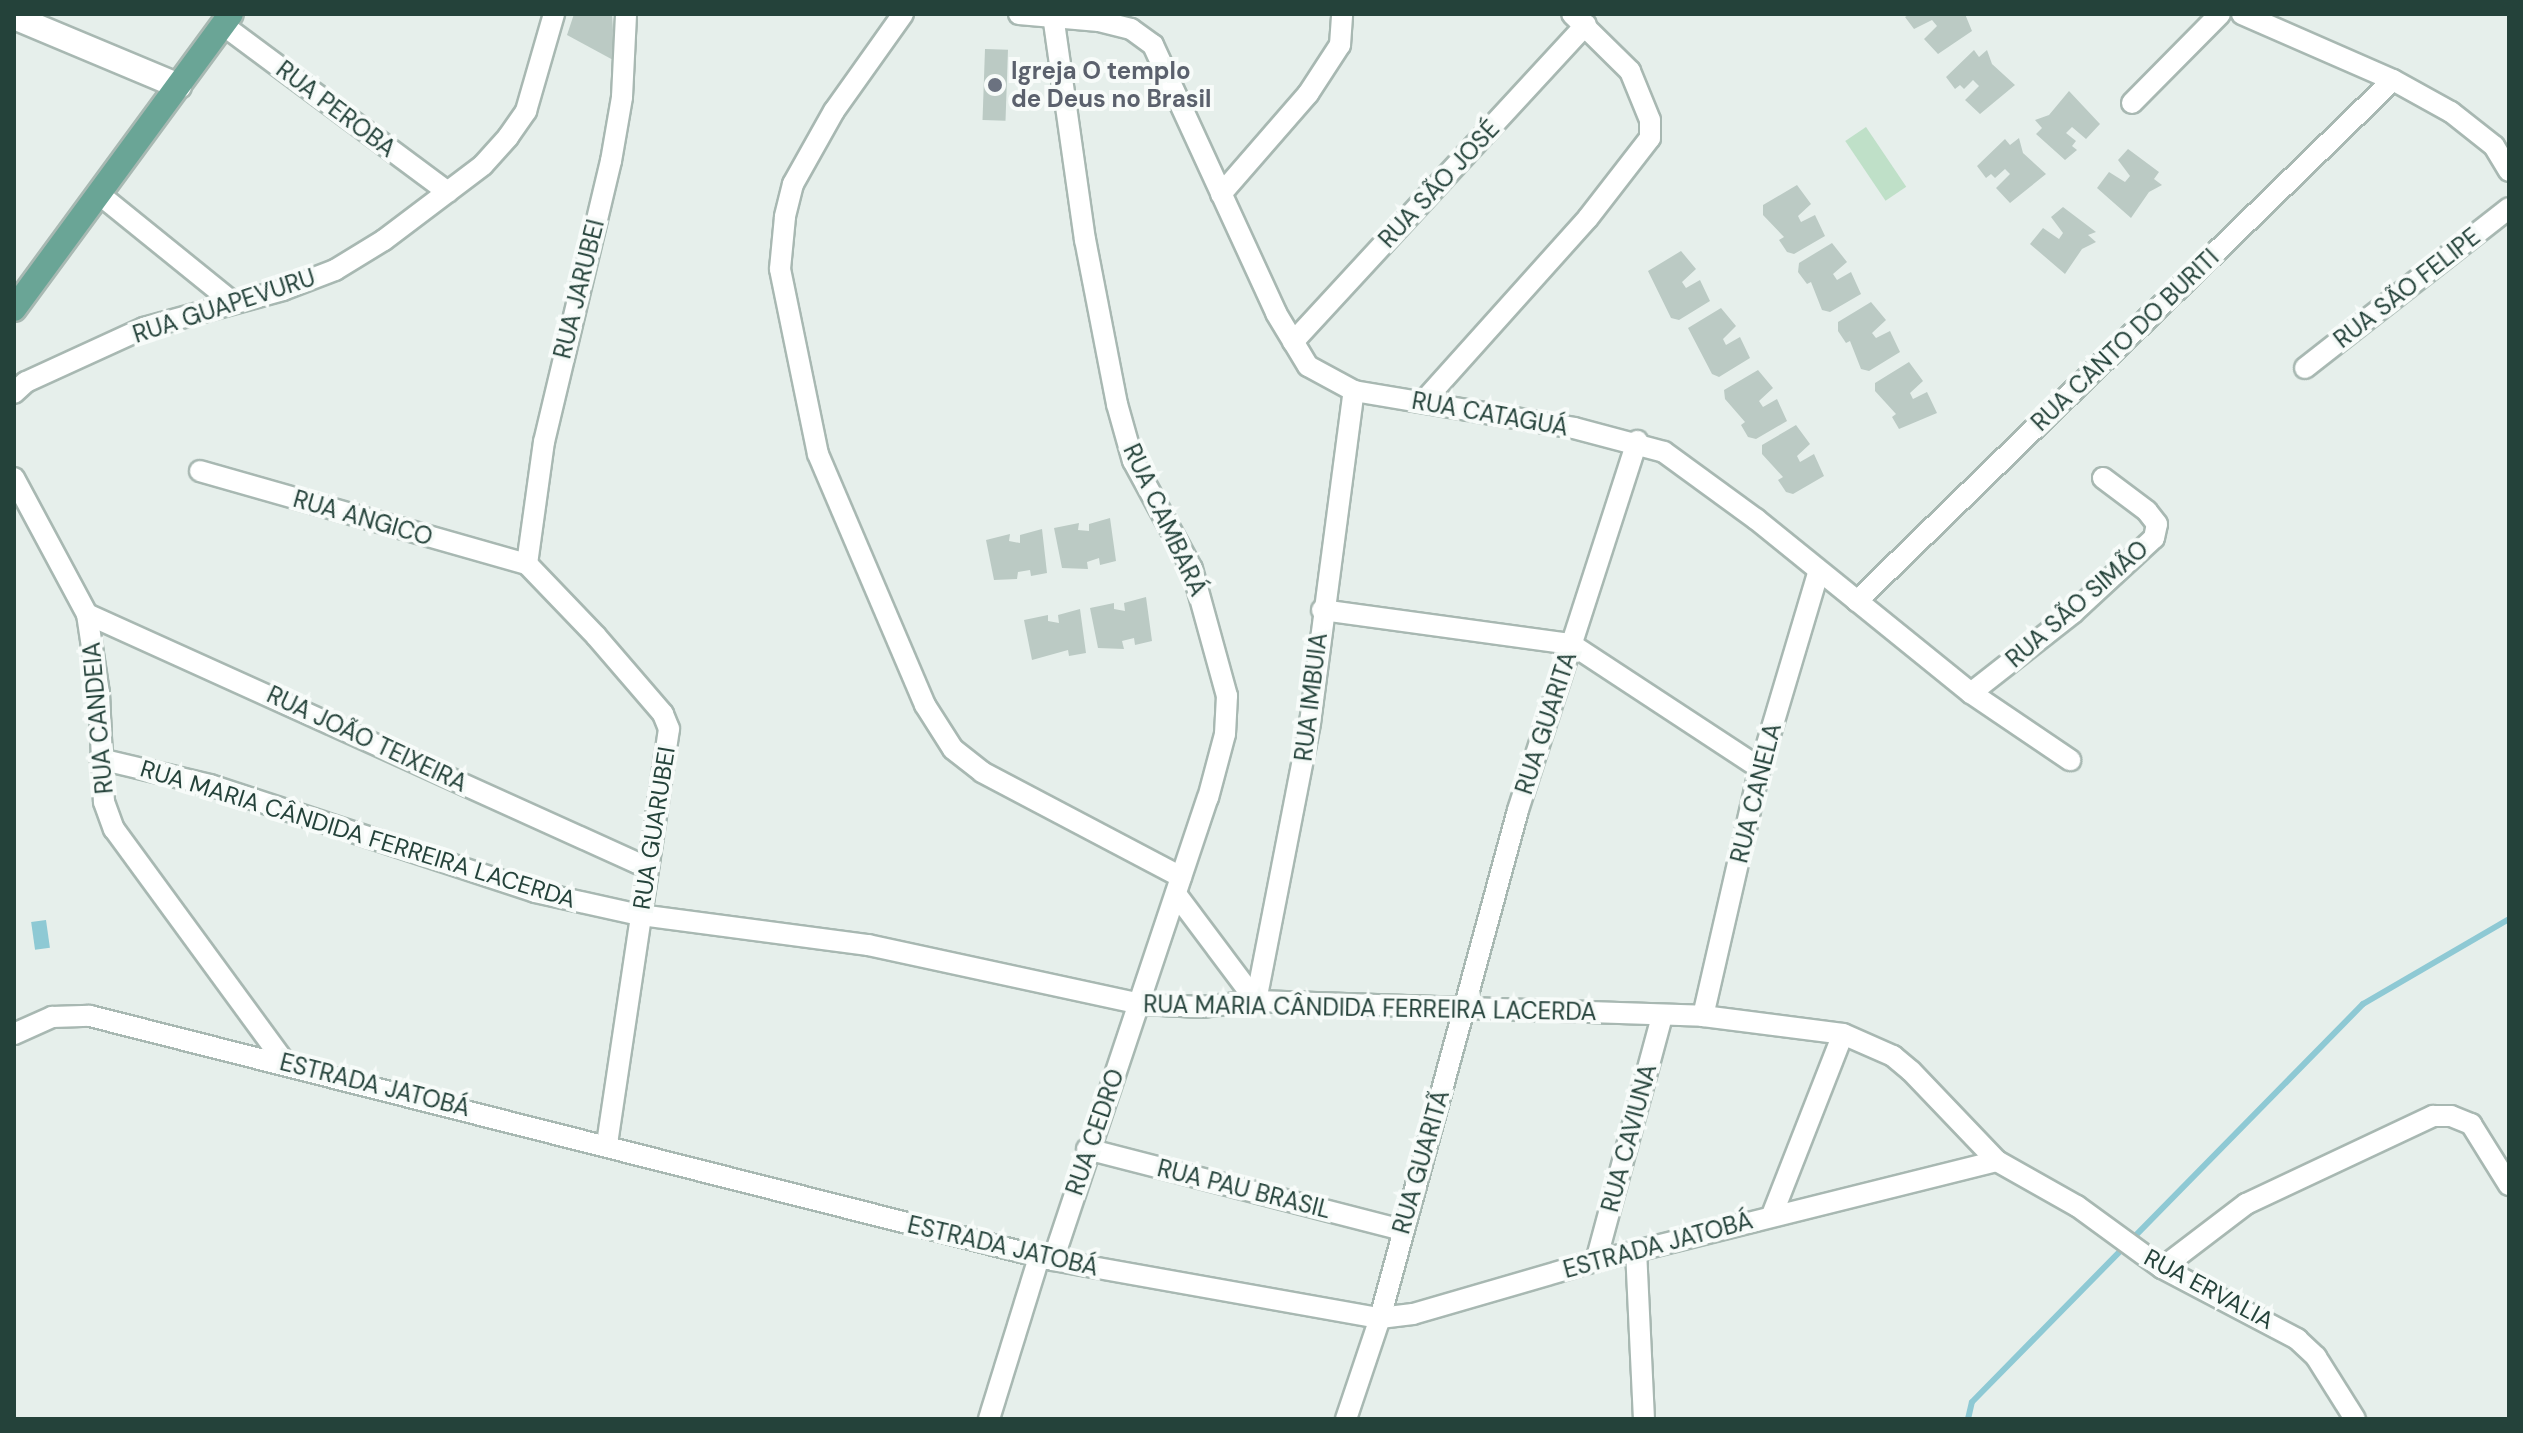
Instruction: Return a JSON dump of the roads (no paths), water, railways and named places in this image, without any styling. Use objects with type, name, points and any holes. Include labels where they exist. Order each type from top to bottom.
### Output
[{"type":"main road","points":[[14,309],[227,20]]},
{"type":"street","name":"RUA GUAPEVURU","points":[[14,393],[26,382],[144,328],[231,301],[283,290],[335,270],[448,192],[483,165],[526,111],[554,14]]},
{"type":"street","name":"RUA JARUBEI","points":[[527,564],[560,367],[611,161],[622,97],[626,14]]},
{"type":"street","points":[[903,14],[834,111],[793,184],[785,217],[780,269],[818,454],[925,705],[953,749],[982,772],[1179,886],[1256,1001]]},
{"type":"street","name":"RUA CATAGUÁ","points":[[1019,14],[1053,16],[1131,29],[1153,45],[1221,194],[1293,342],[1308,366],[1354,391],[1637,441],[1694,470],[1818,573],[1971,693],[2070,760]]},
{"type":"street","points":[[1221,194],[1316,81],[1340,45],[1342,14]]},
{"type":"street","points":[[2132,103],[2220,14]]},
{"type":"street","points":[[2242,14],[2393,80],[2476,128],[2509,171]]},
{"type":"street","name":"RUA CAMBARÁ","points":[[1053,16],[1085,240],[1117,404],[1133,461],[1192,569],[1227,696],[1220,761],[1140,1004]]},
{"type":"street","points":[[15,19],[179,86]]},
{"type":"street","name":"RUA PEROBA","points":[[227,20],[448,192]]},
{"type":"street","points":[[1423,402],[1588,218],[1650,138],[1650,120],[1630,71],[1579,20]]},
{"type":"street","name":"RUA SÃO JOSÉ","points":[[1293,342],[1579,20]]},
{"type":"street","name":"RUA CANTO DO BURITI","points":[[1857,601],[2393,80]]},
{"type":"street","points":[[99,194],[231,301]]},
{"type":"street","name":"RUA SÃO FELIPE","points":[[2305,368],[2509,208]]},
{"type":"street","name":"RUA IMBUIA","points":[[1256,1001],[1310,723],[1322,610],[1354,391]]},
{"type":"street","name":"RUA GUARITA","points":[[1464,1007],[1518,810],[1637,441]]},
{"type":"street","name":"RUA ANGICO","points":[[200,471],[527,564]]},
{"type":"street","name":"RUA CANDEIA","points":[[14,478],[87,614],[99,693],[104,802],[114,829],[285,1063]]},
{"type":"street","name":"RUA SÃO SIMÃO","points":[[1971,693],[2073,613],[2154,538],[2157,524],[2147,511],[2103,478]]},
{"type":"street","name":"RUA GUARUBEI","points":[[527,564],[596,636],[666,721],[668,746],[646,867],[607,1144]]},
{"type":"street","name":"RUA CANELA","points":[[1703,1016],[1760,768],[1818,573]]},
{"type":"street","points":[[1322,610],[1571,644],[1760,768]]},
{"type":"street","name":"RUA JOÃO TEIXEIRA","points":[[87,614],[646,867]]},
{"type":"street","name":"RUA MARIA CÂNDIDA FERREIRA LACERDA","points":[[100,759],[210,785],[535,892],[640,915],[868,945],[1140,1004],[1201,1007],[1256,1001],[1703,1016],[1843,1034],[1893,1056],[1997,1161]]},
{"type":"street","name":"RUA CEDRO","points":[[989,1419],[1140,1004]]},
{"type":"street","name":"RUA GUARITÃ","points":[[1380,1318],[1464,1007]]},
{"type":"street","name":"ESTRADA JATOBÁ","points":[[14,1034],[52,1017],[90,1016],[607,1144],[1046,1259],[1380,1318],[1413,1314],[1636,1250],[1997,1161]]},
{"type":"street","name":"RUA CAVIUNA","points":[[1596,1261],[1662,1016]]},
{"type":"street","points":[[1772,1215],[1843,1034]]},
{"type":"street","points":[[2162,1268],[2246,1204],[2433,1116],[2451,1116],[2471,1124],[2509,1185]]},
{"type":"street","name":"RUA PAU BRASIL","points":[[1087,1149],[1402,1230]]},
{"type":"street","name":"RUA ERVALIA","points":[[1997,1161],[2077,1206],[2162,1268],[2297,1339],[2316,1357],[2355,1419]]},
{"type":"street","points":[[1636,1250],[1644,1419]]},
{"type":"street","points":[[1346,1419],[1380,1318]]},
{"type":"water","points":[[46,920],[50,948],[35,950],[31,922]]},
{"type":"waterway","points":[[1968,1419],[1972,1402],[2363,1004],[2509,919]]},
{"type":"place","name":"Igreja O templo de Deus no Brasil","points":[[995,85]]}]
